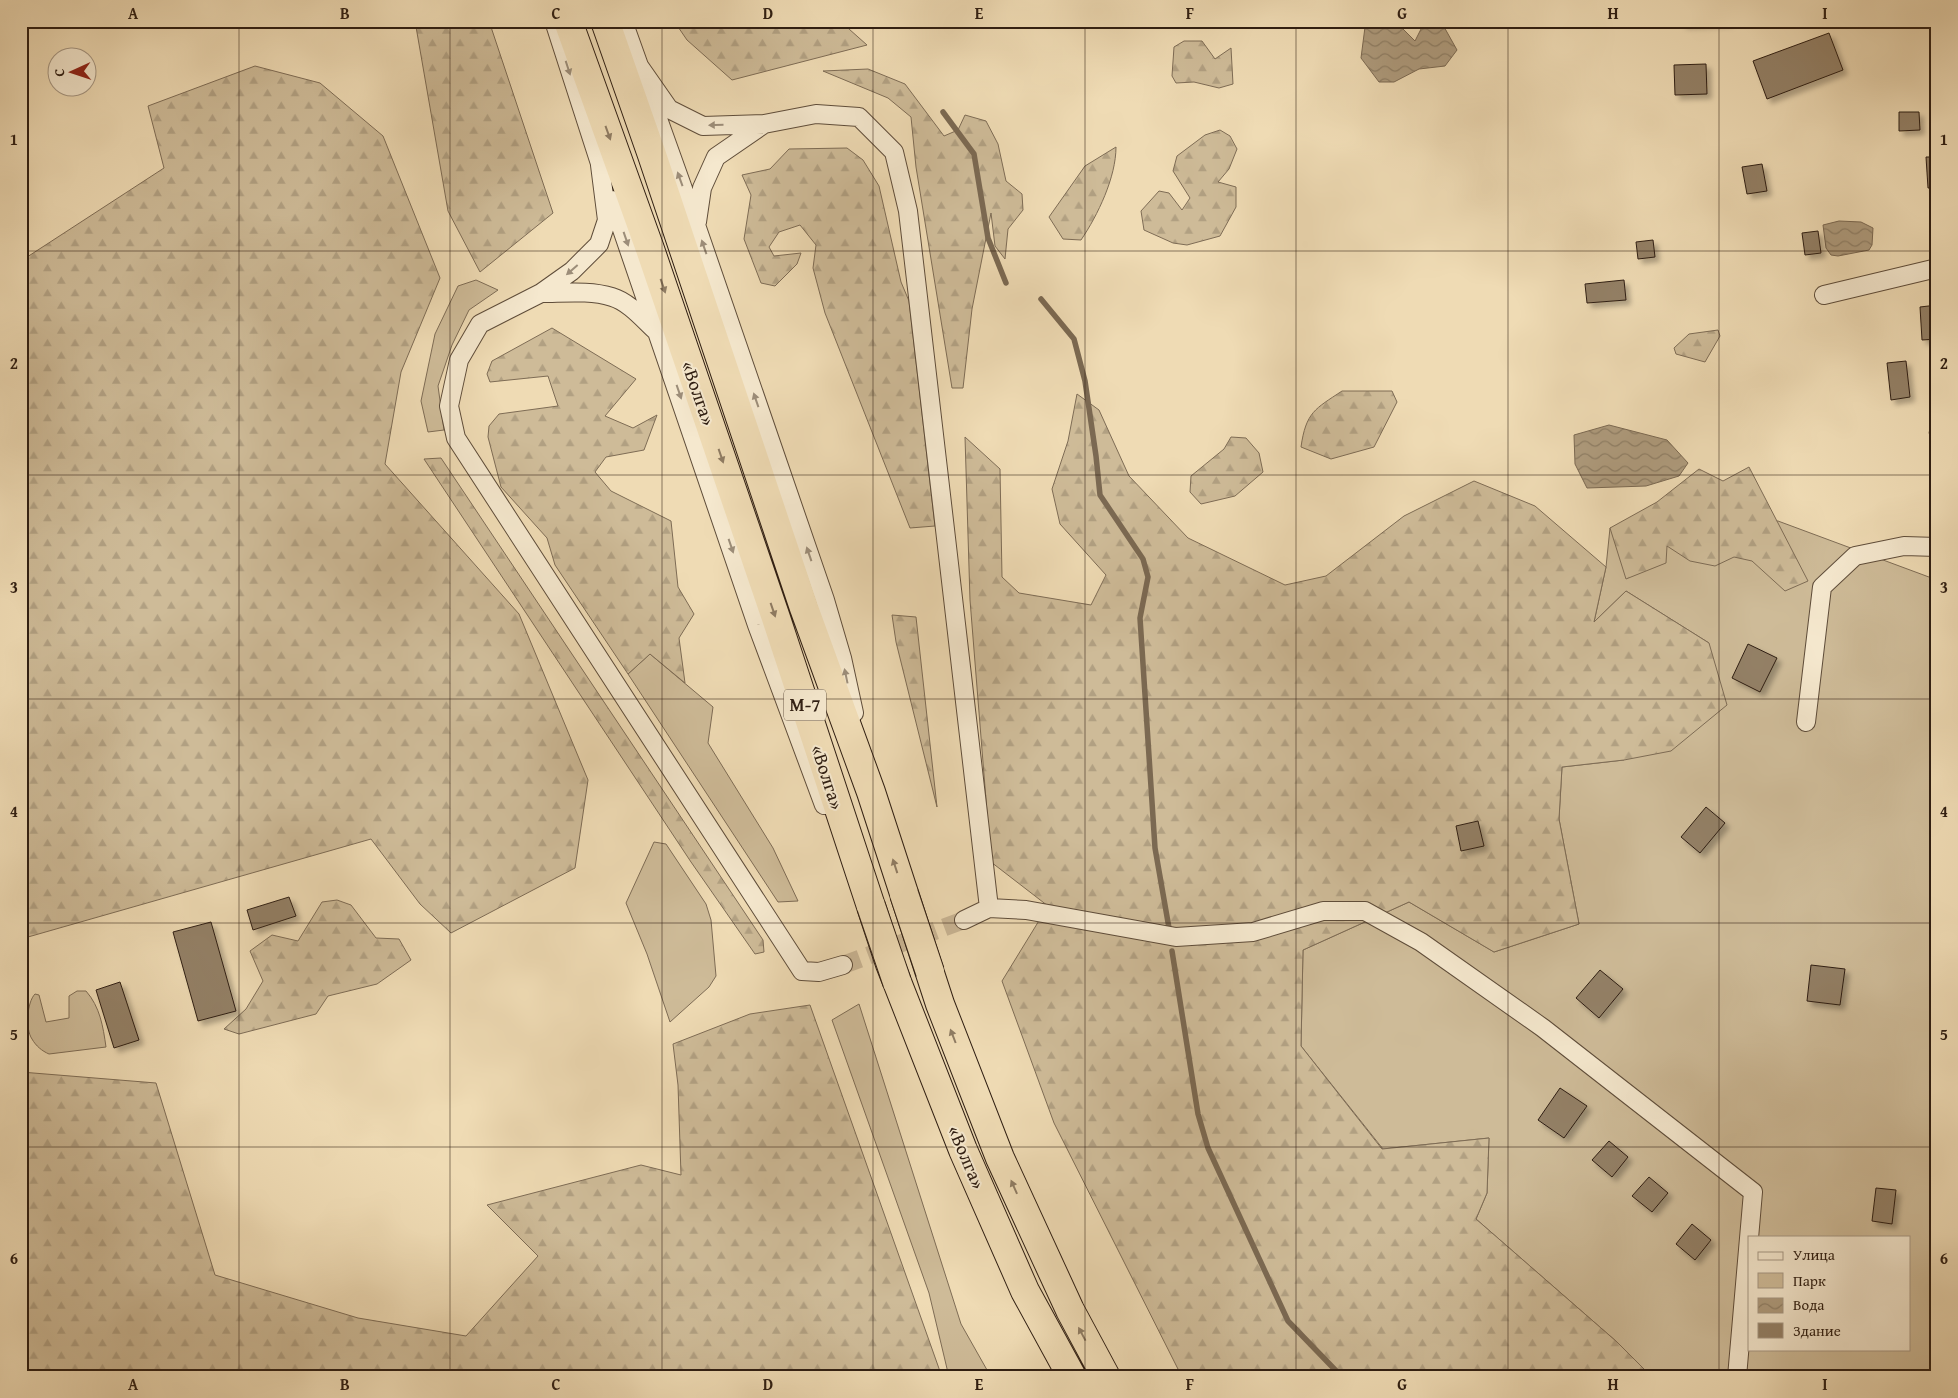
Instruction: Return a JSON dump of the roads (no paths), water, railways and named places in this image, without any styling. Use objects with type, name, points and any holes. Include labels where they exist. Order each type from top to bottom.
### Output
[{"type":"highway","name":"«Волга»","points":[[568,21],[654,258],[894,973],[963,1150],[1021,1282],[1072,1377]]},
{"type":"highway","name":"«Волга»","points":[[605,21],[804,608],[871,792],[940,1004],[1000,1158],[1070,1310],[1106,1377]]},
{"type":"street","points":[[554,21],[600,165],[757,625],[850,880],[894,973]]},
{"type":"street","points":[[623,21],[696,225],[825,600],[842,658],[871,792]]},
{"type":"street","points":[[639,66],[669,109],[703,126],[764,124],[816,114],[859,117],[894,152],[908,211],[989,908]]},
{"type":"street","points":[[696,225],[702,188],[716,157],[764,124]]},
{"type":"street","points":[[600,165],[607,220],[599,244],[572,272],[541,293],[480,324],[459,360],[448,406],[456,438],[802,971],[819,972],[843,965]]},
{"type":"street","points":[[1824,294],[1937,268]]},
{"type":"street","points":[[541,293],[584,292],[613,297],[636,311],[659,334]]},
{"type":"street","points":[[1806,722],[1822,587],[1855,556],[1904,546],[1937,547]]},
{"type":"street","points":[[964,920],[989,908],[1026,910],[1176,937],[1253,932],[1323,910],[1365,911],[1421,942],[1543,1028],[1752,1192],[1748,1236]]},
{"type":"street","points":[[1737,1377],[1748,1241]]},
{"type":"water","points":[[1424,23],[1443,25],[1457,50],[1445,66],[1419,69],[1394,82],[1379,82],[1361,58],[1365,27],[1401,27],[1415,41]]},
{"type":"water","points":[[1839,221],[1861,222],[1873,228],[1872,245],[1869,250],[1838,256],[1831,255],[1826,248],[1823,225]]},
{"type":"water","points":[[1933,415],[1937,415],[1937,449],[1929,433]]},
{"type":"water","points":[[1609,425],[1667,440],[1688,463],[1679,476],[1646,486],[1587,488],[1575,464],[1574,435]]},
{"type":"waterway","points":[[943,112],[974,154],[988,238],[1006,283]]},
{"type":"waterway","points":[[1041,299],[1074,339],[1085,381],[1100,495],[1143,559],[1148,577],[1140,618],[1155,848],[1169,928]]},
{"type":"waterway","points":[[1172,951],[1198,1114],[1208,1148],[1288,1321],[1342,1377]]},
{"type":"tunnel","points":[[843,965],[964,920]]}]
